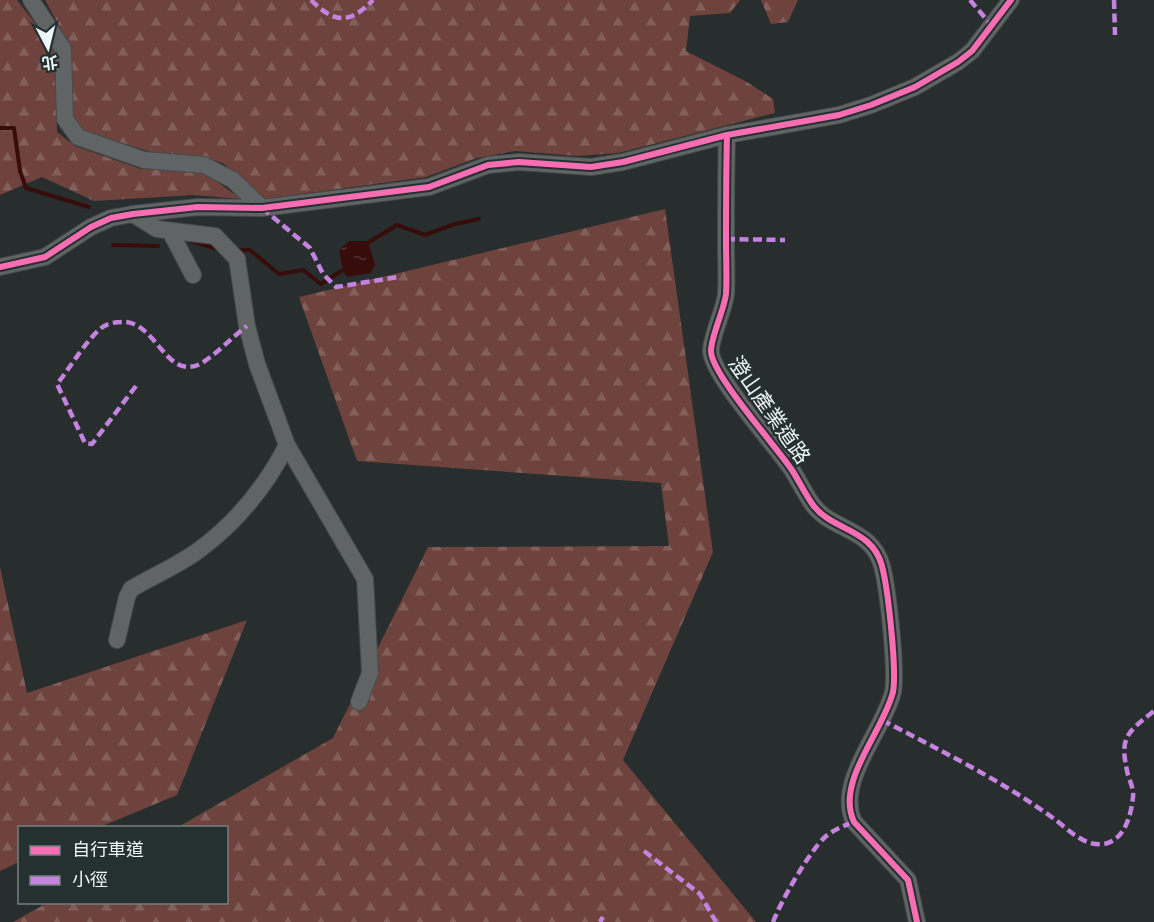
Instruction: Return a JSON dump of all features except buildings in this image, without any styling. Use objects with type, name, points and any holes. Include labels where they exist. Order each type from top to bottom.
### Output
[{"type":"street","points":[[31,0],[63,48],[65,119],[78,137],[144,160],[204,165],[233,180],[262,208]]},
{"type":"street","points":[[0,267],[45,257],[91,227],[111,218],[132,214],[198,207],[262,208],[429,187],[489,165],[519,162],[591,167],[623,162],[727,135],[839,115],[915,87],[972,51],[1011,0]]},
{"type":"street","name":"澄山產業道路","points":[[727,135],[726,295],[711,351],[719,374],[730,392],[792,470],[815,507],[863,537],[876,550],[882,566],[890,622],[893,690],[882,720],[855,775],[848,795],[849,812],[854,822],[908,880],[917,922]]},
{"type":"street","points":[[132,214],[157,228],[215,236],[237,259],[247,326],[257,364],[285,434],[287,445],[365,579],[370,673],[358,702]]},
{"type":"street","points":[[170,231],[193,275]]},
{"type":"street","points":[[117,640],[131,589],[198,551],[235,519],[271,477],[287,445]]},
{"type":"green space","points":[[0,0],[17,0],[55,49],[57,132],[75,146],[141,169],[184,170],[208,175],[241,199],[193,195],[94,201],[42,177],[0,195]]},
{"type":"green space","points":[[45,0],[740,0],[730,13],[690,16],[686,51],[747,82],[773,99],[775,113],[618,153],[577,156],[515,151],[477,158],[426,177],[265,199],[223,163],[196,156],[157,154],[85,131],[72,118],[70,46]]},
{"type":"green space","points":[[761,0],[798,0],[788,22],[771,24]]},
{"type":"green space","points":[[665,209],[713,552],[623,760],[756,922],[13,922],[45,904],[228,904],[228,826],[180,826],[333,738],[428,547],[669,546],[661,483],[357,461],[299,297]]},
{"type":"green space","points":[[0,567],[27,693],[247,620],[177,795],[102,826],[18,826],[18,862],[0,871]]},
{"type":"water","points":[[349,241],[368,241],[375,265],[371,273],[347,277],[343,271],[339,250]]},
{"type":"waterway","points":[[0,128],[14,128],[20,171],[26,188],[89,207]]},
{"type":"waterway","points":[[366,244],[397,225],[425,235],[455,224],[479,219]]},
{"type":"waterway","points":[[191,241],[218,249]]},
{"type":"waterway","points":[[113,245],[158,246]]},
{"type":"waterway","points":[[238,250],[250,250],[279,274],[303,270],[321,284],[346,268]]},
{"type":"marked path","points":[[311,0],[327,13],[342,18],[356,14],[373,0]]},
{"type":"marked path","points":[[970,0],[992,26]]},
{"type":"marked path","points":[[1114,0],[1115,35]]},
{"type":"marked path","points":[[262,208],[310,248],[323,274],[336,287],[398,277]]},
{"type":"marked path","points":[[726,239],[785,240]]},
{"type":"marked path","points":[[136,386],[92,444],[85,443],[57,384],[94,334],[110,324],[121,322],[133,324],[152,338],[169,357],[178,364],[188,367],[206,360],[247,326]]},
{"type":"marked path","points":[[882,720],[1012,791],[1083,840],[1104,844],[1111,842],[1122,832],[1131,811],[1133,791],[1124,752],[1127,737],[1154,711]]},
{"type":"marked path","points":[[773,922],[796,877],[818,844],[831,832],[854,822]]},
{"type":"marked path","points":[[644,851],[700,894],[716,922]]},
{"type":"marked path","points":[[600,922],[603,917]]},
{"type":"cycle path","points":[[0,267],[45,257],[91,227],[111,218],[133,214],[198,207],[262,208],[429,187],[488,165],[519,162],[591,167],[623,162],[727,135],[839,115],[915,87],[958,62],[972,51],[1011,0]]},
{"type":"cycle path","points":[[727,135],[726,294],[711,351],[721,376],[792,470],[813,505],[821,514],[870,544],[882,566],[891,629],[894,666],[893,692],[855,774],[850,807],[854,822],[908,880],[917,922]]}]
